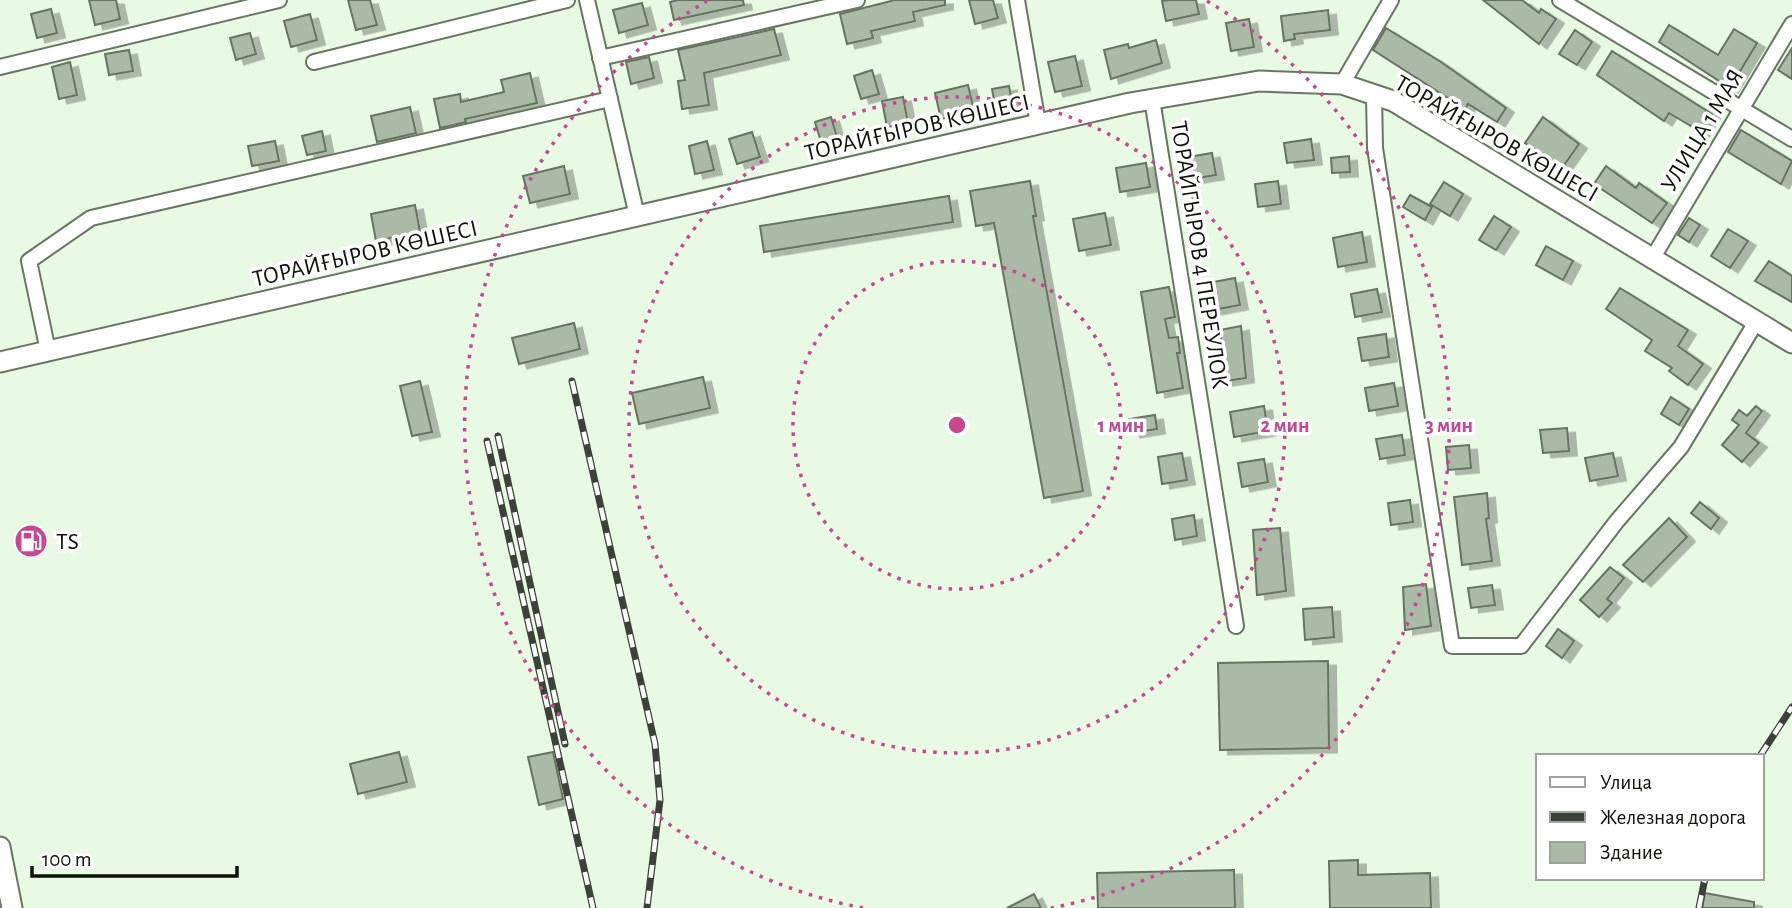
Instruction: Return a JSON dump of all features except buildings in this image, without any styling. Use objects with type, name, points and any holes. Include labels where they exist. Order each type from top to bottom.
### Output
[{"type":"street","points":[[0,66],[279,0]]},
{"type":"street","points":[[314,62],[567,0]]},
{"type":"street","points":[[587,0],[637,216]]},
{"type":"street","points":[[600,58],[856,0]]},
{"type":"street","points":[[1017,0],[1038,124]]},
{"type":"street","points":[[1342,84],[1391,0]]},
{"type":"street","points":[[1562,1],[1792,139]]},
{"type":"street","name":"УЛИЦА 1 МАЯ","points":[[1652,259],[1792,24]]},
{"type":"street","name":"ТОРАЙҒЫРОВ КӨШЕСІ","points":[[0,362],[1038,124],[1152,99],[1259,81],[1342,84],[1393,102],[1792,343]]},
{"type":"street","points":[[1374,95],[1375,148],[1452,646],[1521,646],[1617,521],[1681,447],[1756,322]]},
{"type":"street","points":[[48,351],[29,261],[91,218],[610,99]]},
{"type":"street","name":"ТОРАЙГЫРОВ 4 ПЕРЕУЛОК","points":[[1152,99],[1236,626]]},
{"type":"street","points":[[0,846],[12,908]]},
{"type":"railway","points":[[572,381],[655,744],[660,800],[647,908]]},
{"type":"railway","points":[[498,436],[565,744]]},
{"type":"railway","points":[[487,441],[593,908]]},
{"type":"railway","points":[[1761,754],[1792,707]]},
{"type":"railway","points":[[1699,908],[1705,880]]},
{"type":"place","name":"TS","points":[[31,541]]}]
